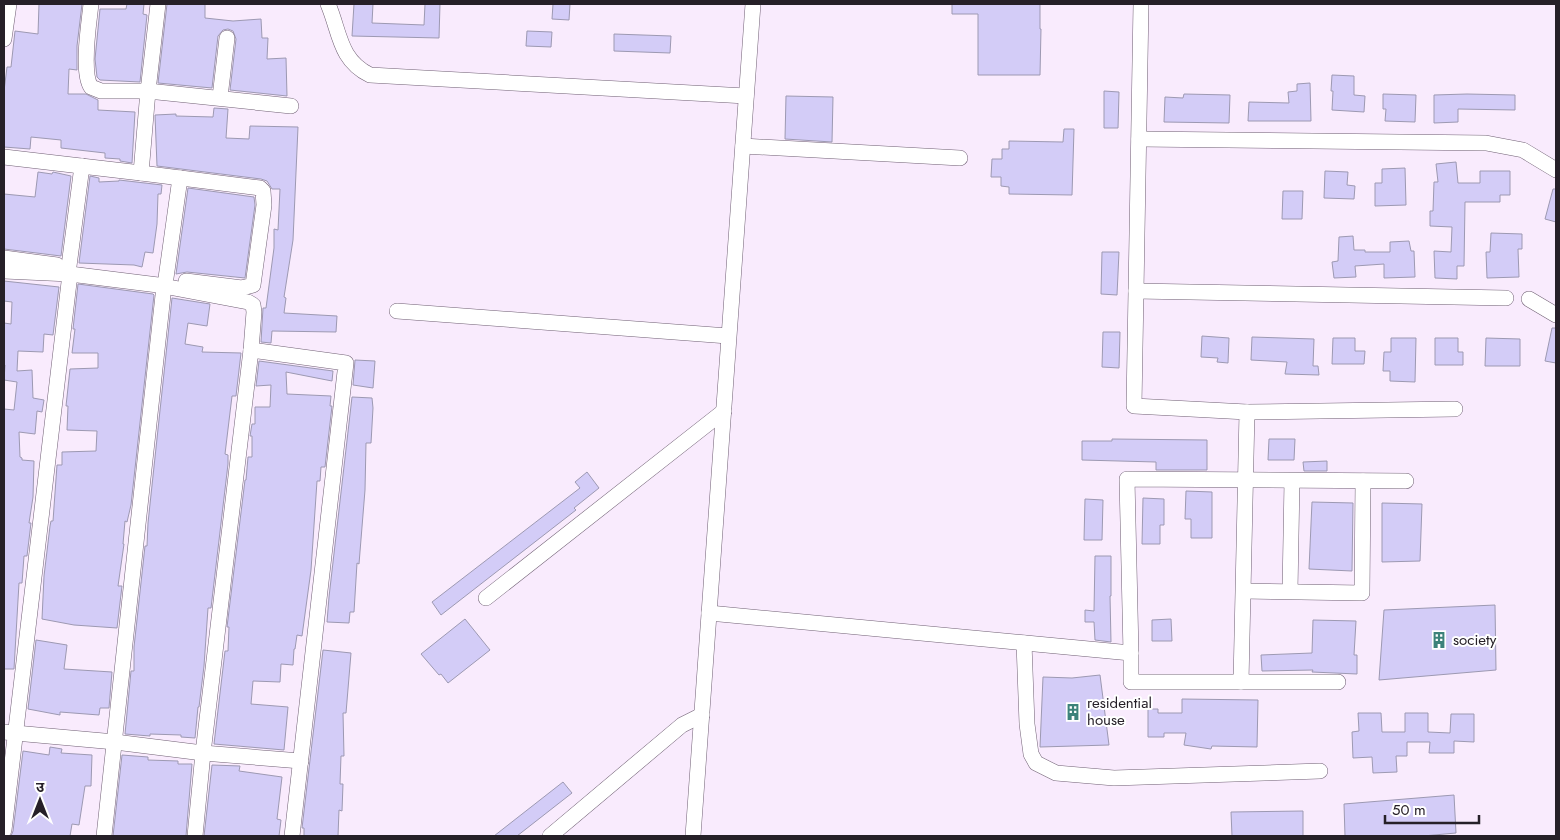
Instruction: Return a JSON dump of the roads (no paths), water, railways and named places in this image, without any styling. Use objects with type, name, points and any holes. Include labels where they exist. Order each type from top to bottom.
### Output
[{"type":"street","points":[[4,39],[9,4]]},
{"type":"street","points":[[91,4],[87,45],[87,78],[91,87],[102,91],[148,91],[291,106]]},
{"type":"street","points":[[141,173],[158,4]]},
{"type":"street","points":[[328,4],[346,53],[352,63],[370,75],[746,96]]},
{"type":"street","points":[[693,836],[753,4]]},
{"type":"street","points":[[1141,4],[1134,406],[1247,412],[1455,409]]},
{"type":"street","points":[[220,98],[227,38]]},
{"type":"street","points":[[1139,139],[1486,143],[1523,150],[1556,170]]},
{"type":"street","points":[[743,146],[960,158]]},
{"type":"street","points":[[4,157],[260,188],[263,191],[264,205],[253,285],[242,288],[165,282],[70,270],[4,258]]},
{"type":"street","points":[[4,830],[9,733],[82,166]]},
{"type":"street","points":[[104,836],[165,282],[180,178]]},
{"type":"street","points":[[4,271],[70,270]]},
{"type":"street","points":[[165,282],[248,302],[253,305],[254,312],[195,836]]},
{"type":"street","points":[[1136,291],[1506,298]]},
{"type":"street","points":[[1529,298],[1556,315]]},
{"type":"street","points":[[397,311],[728,336]]},
{"type":"street","points":[[251,350],[346,362],[292,836]]},
{"type":"street","points":[[486,598],[724,410]]},
{"type":"street","points":[[1241,682],[1247,412]]},
{"type":"street","points":[[1338,682],[1131,682],[1127,479],[1406,481]]},
{"type":"street","points":[[1290,592],[1292,480]]},
{"type":"street","points":[[1244,591],[1362,593],[1363,481]]},
{"type":"street","points":[[709,613],[1131,652]]},
{"type":"street","points":[[1024,642],[1027,724],[1031,754],[1036,764],[1056,773],[1114,778],[1320,771]]},
{"type":"street","points":[[550,836],[682,725],[702,715]]},
{"type":"street","points":[[9,733],[115,742],[203,753],[301,760]]},
{"type":"place","name":"society","points":[[1439,640]]},
{"type":"place","name":"residential house","points":[[1073,712]]}]
